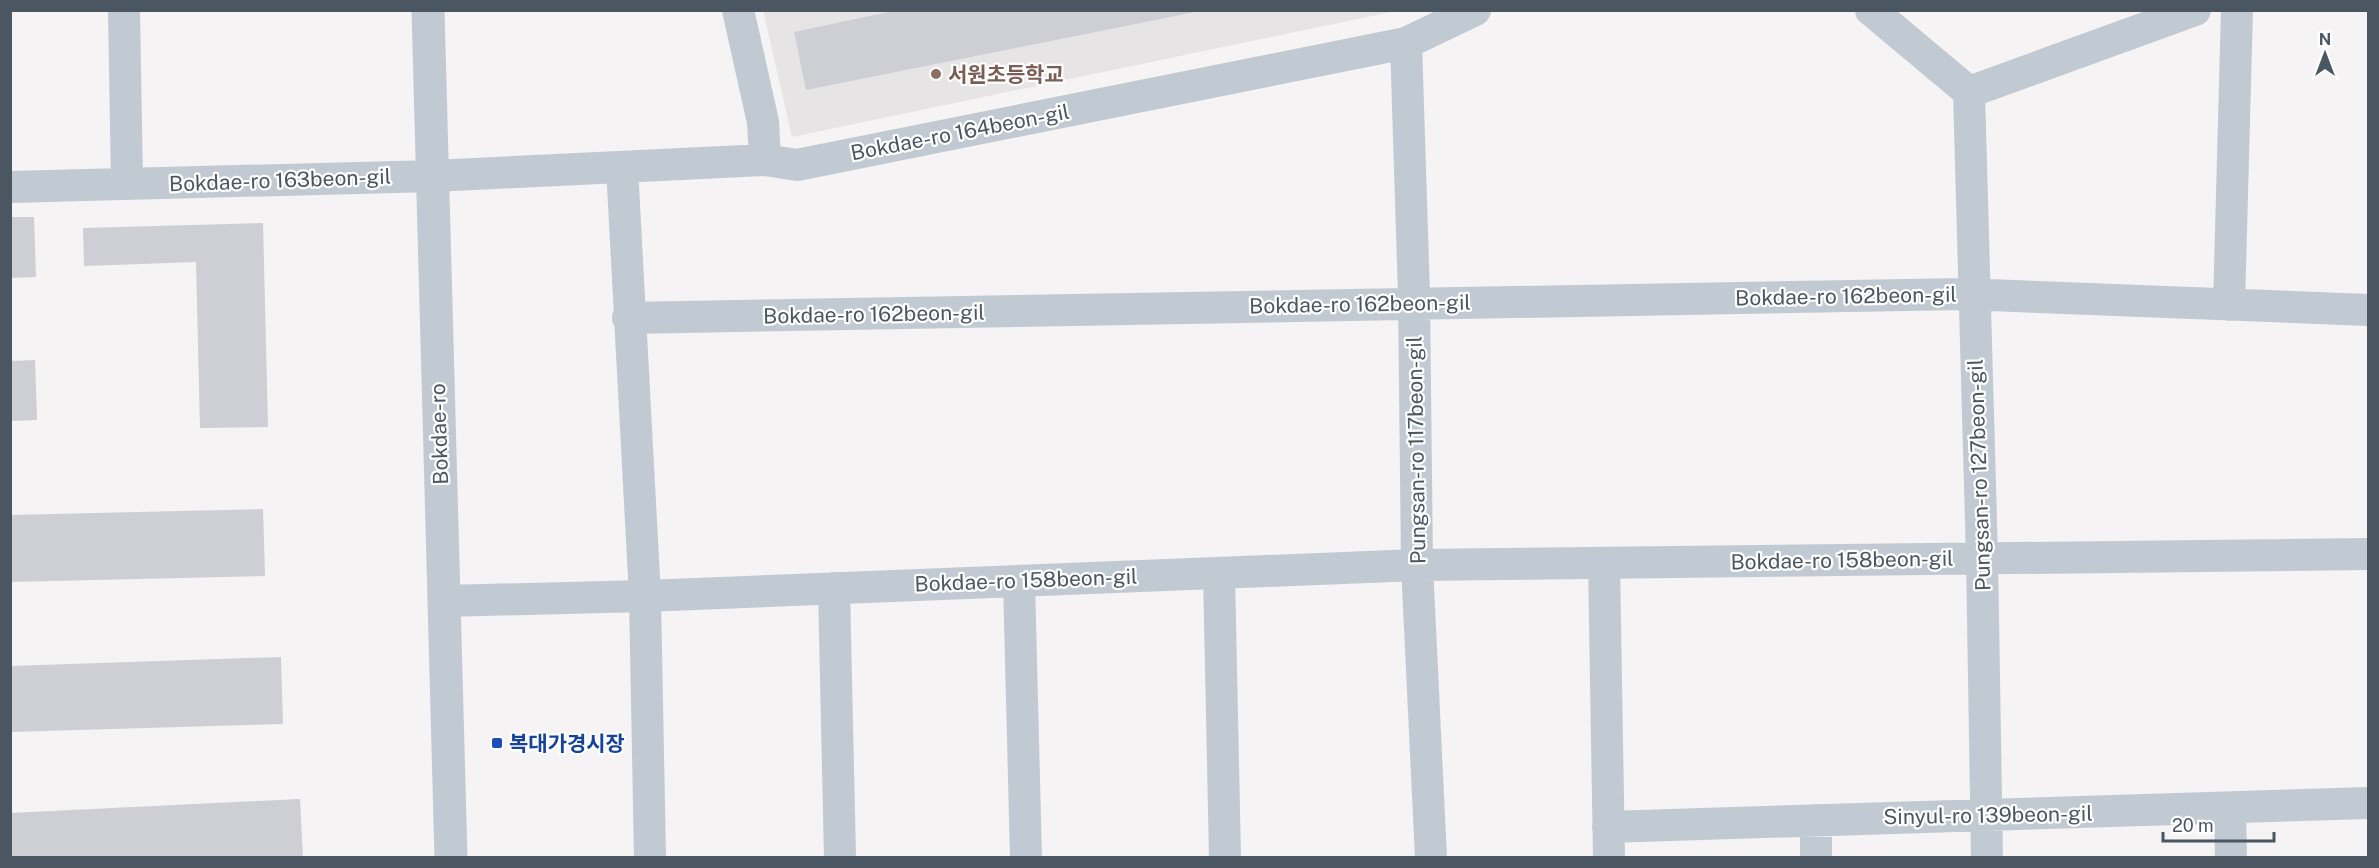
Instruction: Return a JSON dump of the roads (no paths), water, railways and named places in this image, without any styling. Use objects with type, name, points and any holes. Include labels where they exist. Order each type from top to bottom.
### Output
[{"type":"street","points":[[124,10],[127,184]]},
{"type":"street","name":"Bokdae-ro","points":[[428,10],[451,858]]},
{"type":"street","points":[[738,10],[763,122],[765,160]]},
{"type":"street","name":"Bokdae-ro 164beon-gil","points":[[433,176],[765,160],[797,165],[1406,43],[1475,10]]},
{"type":"street","points":[[1871,10],[1969,92],[2194,10]]},
{"type":"street","points":[[2229,305],[2237,10]]},
{"type":"street","name":"Pungsan-ro 117beon-gil","points":[[1406,43],[1414,303],[1417,565],[1431,858]]},
{"type":"street","name":"Pungsan-ro 127beon-gil","points":[[1969,92],[1982,558],[1987,858]]},
{"type":"street","points":[[622,166],[628,318],[645,596],[650,858]]},
{"type":"street","name":"Bokdae-ro 163beon-gil","points":[[10,187],[433,176]]},
{"type":"street","name":"Bokdae-ro 162beon-gil","points":[[628,318],[1974,295],[2368,310]]},
{"type":"street","name":"Bokdae-ro 158beon-gil","points":[[444,601],[645,596],[1417,565],[2368,554]]},
{"type":"street","points":[[1604,563],[1609,842]]},
{"type":"street","points":[[1219,573],[1226,858]]},
{"type":"street","points":[[1019,581],[1026,858]]},
{"type":"street","points":[[834,588],[840,858]]},
{"type":"street","name":"Sinyul-ro 139beon-gil","points":[[1609,842],[1816,820],[2368,803]]},
{"type":"street","points":[[2230,808],[2231,858]]},
{"type":"street","points":[[1816,820],[1816,858]]},
{"type":"place","name":"서원초등학교","points":[[936,74]]},
{"type":"place","name":"복대가경시장","points":[[497,743]]}]
